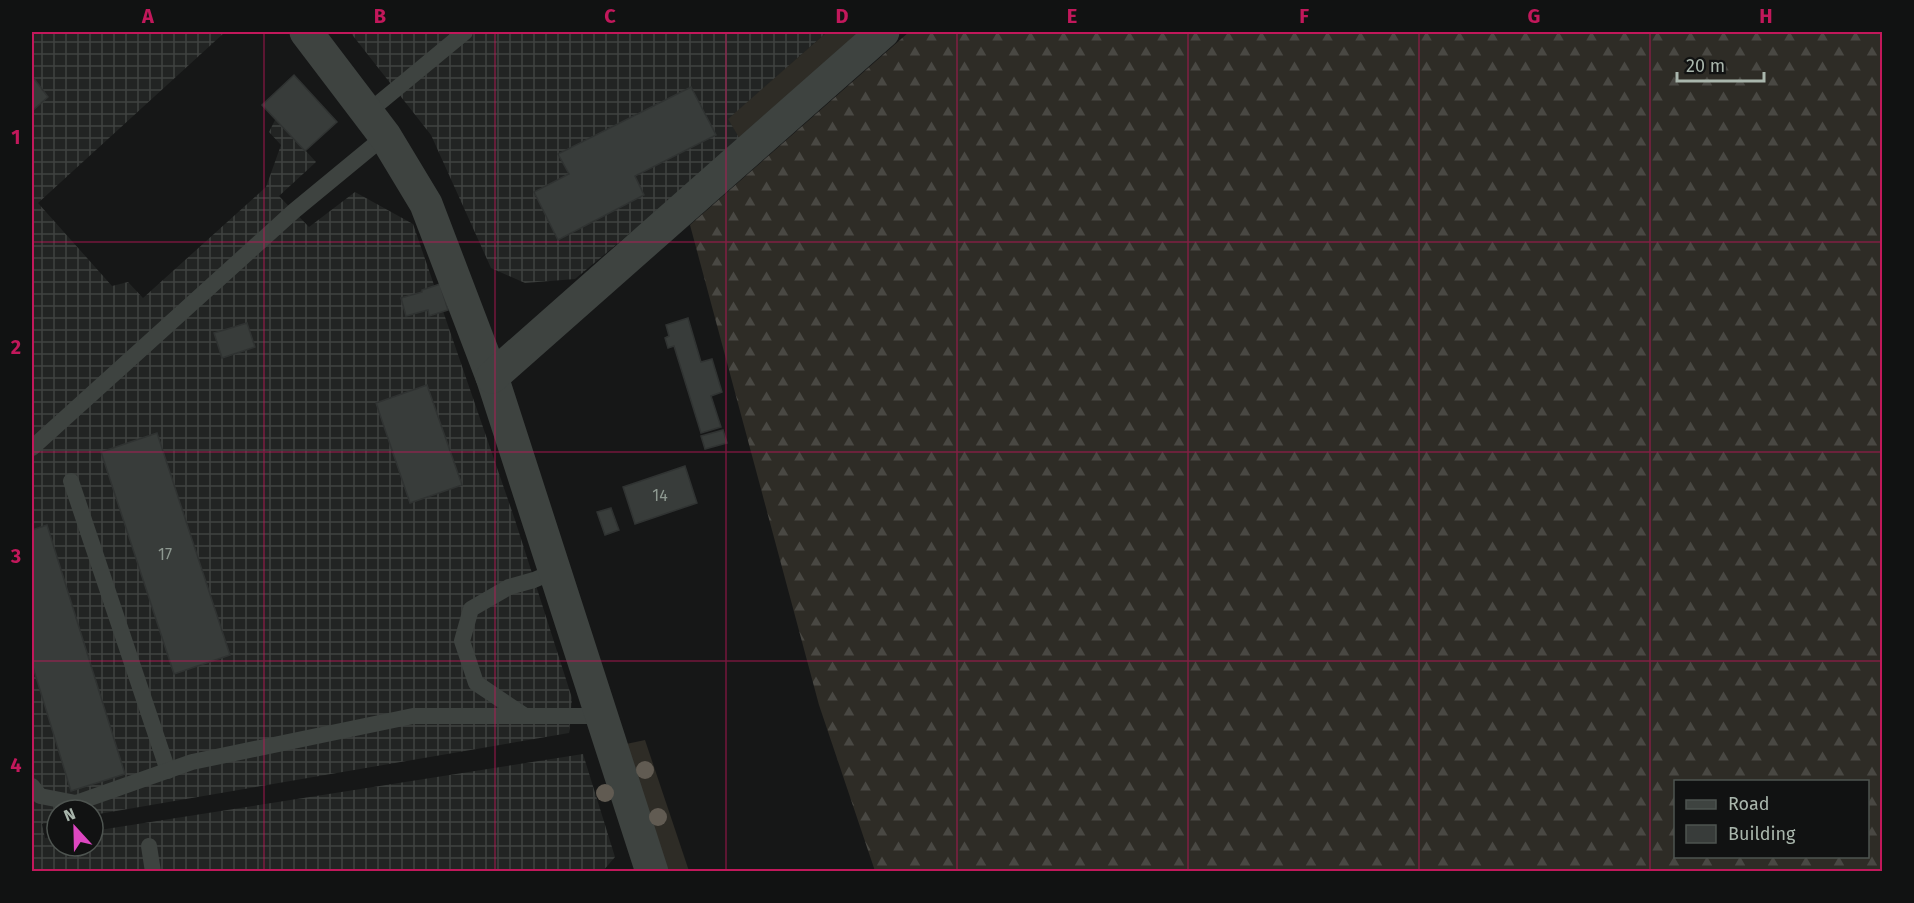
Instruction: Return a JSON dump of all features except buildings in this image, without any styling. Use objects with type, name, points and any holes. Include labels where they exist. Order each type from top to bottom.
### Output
[{"type":"street","points":[[306,32],[376,124],[426,204],[492,376],[652,872]]},
{"type":"street","points":[[492,376],[883,32]]},
{"type":"lane","points":[[32,448],[294,211],[465,32]]},
{"type":"lane","points":[[71,481],[168,771]]},
{"type":"lane","points":[[525,716],[476,683],[462,641],[471,609],[509,587],[555,571]]},
{"type":"lane","points":[[32,786],[40,796],[76,803],[192,762],[413,716],[602,716]]},
{"type":"lane","points":[[149,846],[153,872]]},
{"type":"shaded area","points":[[32,32],[225,32],[38,203],[112,286],[128,282],[143,298],[266,187],[281,145],[269,132],[276,118],[316,162],[279,196],[309,227],[355,192],[413,224],[515,520],[572,698],[569,733],[105,813],[105,798],[45,798],[45,823],[42,824],[45,858],[105,858],[105,829],[583,754],[615,857],[603,871],[32,871]]},
{"type":"shaded area","points":[[350,32],[827,32],[729,119],[741,141],[575,279],[525,283],[491,268],[431,135]]},
{"type":"green space","points":[[827,32],[866,32],[741,141],[728,119]]},
{"type":"green space","points":[[909,32],[1882,32],[1882,871],[875,871],[819,705],[690,225]]},
{"type":"green space","points":[[645,740],[689,871],[665,871],[626,744]]}]
